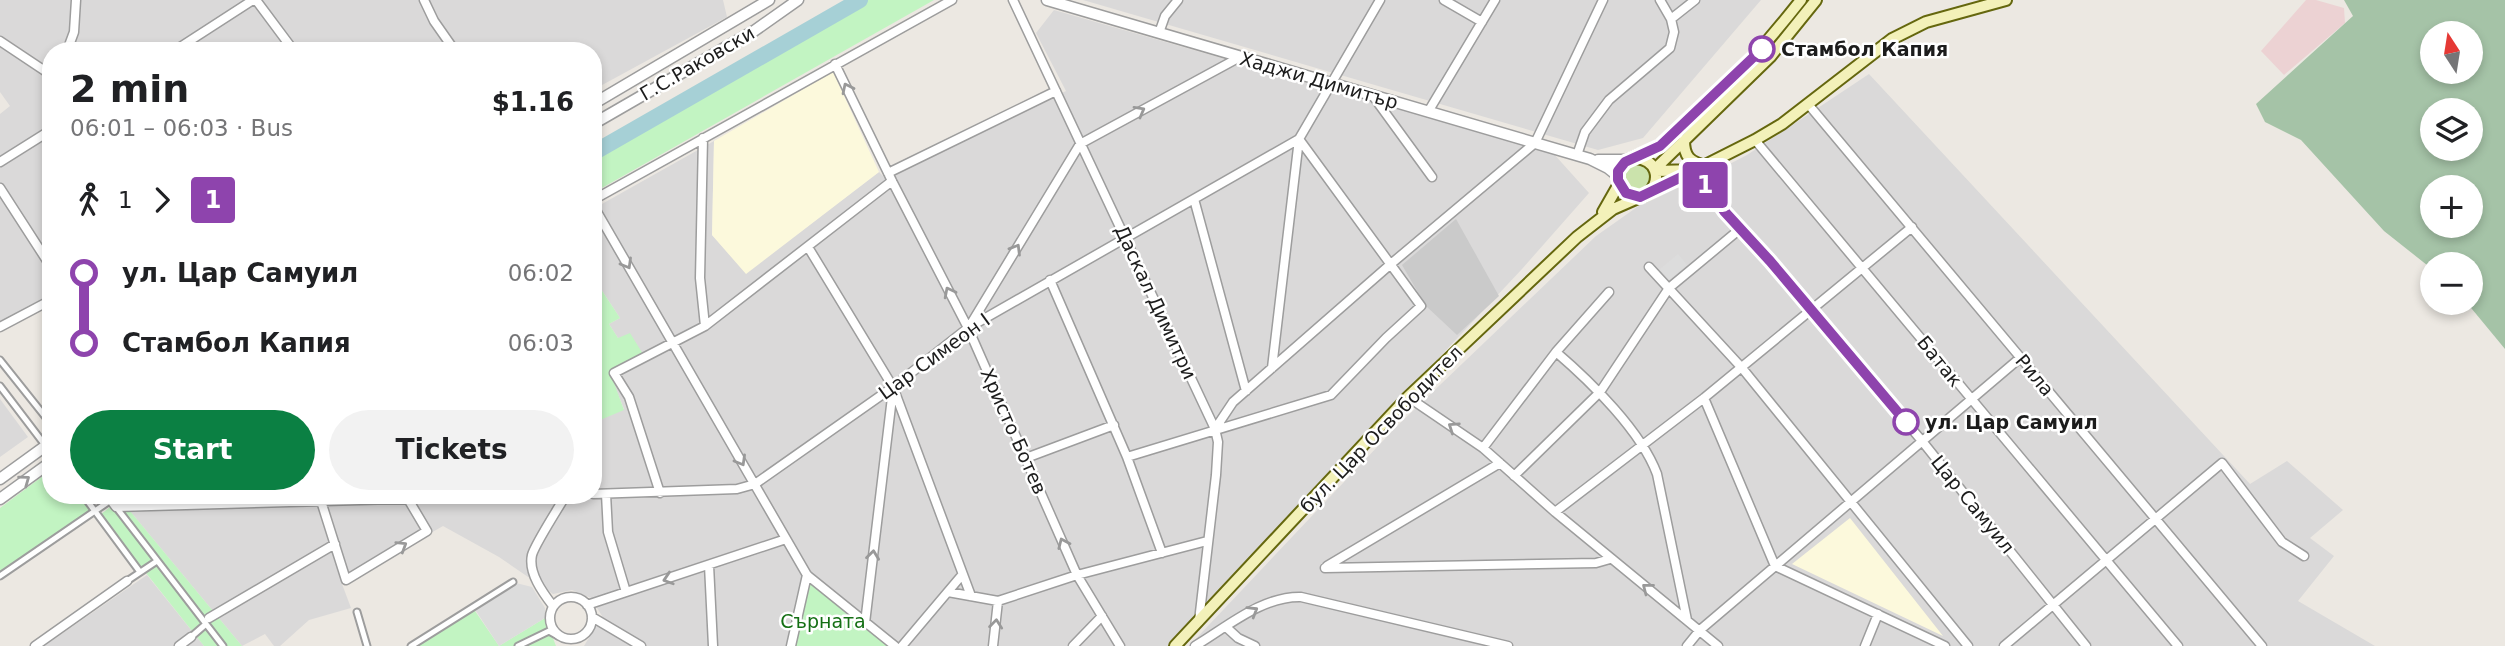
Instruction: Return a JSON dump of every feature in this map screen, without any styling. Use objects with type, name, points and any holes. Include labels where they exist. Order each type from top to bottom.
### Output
[{"type":"main road","points":[[1596,221],[1608,205],[1620,168],[1632,159],[1660,146],[1691,119],[1762,49],[1801,0]]},
{"type":"main road","points":[[1655,170],[1770,57],[1816,0]]},
{"type":"main road","points":[[1596,221],[1623,204],[1755,140],[1808,104],[1892,39],[1926,22],[2007,0]]},
{"type":"main road","points":[[1684,140],[1686,156],[1701,168]]},
{"type":"main road","points":[[1618,180],[1631,196],[1647,194],[1656,183],[1655,170],[1647,161],[1632,159]]},
{"type":"main road","points":[[1655,170],[1701,168]]},
{"type":"main road","name":"бул. Цар Освободител","points":[[1175,646],[1408,397],[1596,221]]},
{"type":"street","points":[[71,42],[76,0]]},
{"type":"street","points":[[188,42],[255,0],[288,42]]},
{"type":"street","points":[[424,0],[449,42]]},
{"type":"street","name":"Г.С.Раковски","points":[[602,99],[769,0]]},
{"type":"street","name":"Г.С.Раковски","points":[[602,119],[754,31],[798,0]]},
{"type":"street","points":[[602,197],[952,0]]},
{"type":"street","name":"Даскал Димитри","points":[[1013,0],[1215,429],[1218,442],[1216,475],[1199,621]]},
{"type":"street","name":"Хаджи Димитър","points":[[1047,0],[1590,159]]},
{"type":"street","points":[[1159,33],[1165,16],[1178,0]]},
{"type":"street","points":[[1272,368],[1299,139],[1380,0]]},
{"type":"street","points":[[1444,0],[1482,22]]},
{"type":"street","points":[[1428,112],[1495,0]]},
{"type":"street","points":[[1215,429],[1233,402],[1535,143],[1601,2],[1591,0]]},
{"type":"street","points":[[1577,155],[1585,132],[1609,100],[1671,48],[1674,32],[1671,19],[1660,0]]},
{"type":"street","points":[[1671,19],[1695,0]]},
{"type":"street","points":[[0,41],[42,69]]},
{"type":"street","points":[[968,328],[1080,144],[1240,57]]},
{"type":"street","name":"Христо Ботев","points":[[835,64],[968,328],[1077,575],[1120,646]]},
{"type":"street","points":[[660,493],[629,397],[614,373],[673,345],[705,326],[808,247],[890,177],[1056,91]]},
{"type":"street","points":[[1373,96],[1432,177]]},
{"type":"street","name":"Рила","points":[[1808,104],[2262,646]]},
{"type":"street","points":[[0,162],[42,136]]},
{"type":"street","points":[[703,138],[700,278],[705,326]]},
{"type":"street","points":[[1127,457],[1331,396],[1386,338],[1421,306],[1299,139]]},
{"type":"street","name":"Цар Симеон I","points":[[602,494],[737,489],[755,484],[894,387],[968,328],[1299,139]]},
{"type":"street","name":"Батак","points":[[1755,140],[2178,646]]},
{"type":"street","points":[[1590,159],[1632,159]]},
{"type":"street","points":[[1590,159],[1608,168],[1618,180]]},
{"type":"street","name":"Цар Самуил","points":[[1701,168],[1740,229],[1922,441],[2086,646]]},
{"type":"street","points":[[0,188],[42,253]]},
{"type":"street","points":[[1194,199],[1246,391]]},
{"type":"street","points":[[602,218],[807,575],[895,646]]},
{"type":"street","points":[[1555,512],[1742,368],[1912,227]]},
{"type":"street","points":[[1514,476],[1600,392],[1669,288],[1740,229]]},
{"type":"street","points":[[808,247],[894,387],[971,596]]},
{"type":"street","points":[[1649,267],[1742,368],[1968,646]]},
{"type":"street","points":[[1050,280],[1114,425],[1162,553]]},
{"type":"street","points":[[1483,448],[1556,352],[1609,292]]},
{"type":"street","points":[[0,327],[42,305]]},
{"type":"street","points":[[1556,352],[1600,392],[1651,457],[1657,474],[1687,620]]},
{"type":"street","points":[[1688,646],[1700,630],[2020,358]]},
{"type":"street","points":[[0,360],[42,413]]},
{"type":"street","points":[[0,386],[42,438]]},
{"type":"street","points":[[865,623],[894,387]]},
{"type":"street","points":[[1408,397],[1483,448],[1555,512],[1718,646]]},
{"type":"street","points":[[1704,398],[1775,566],[1945,646]]},
{"type":"street","points":[[1026,458],[1114,425]]},
{"type":"street","points":[[0,479],[42,452]]},
{"type":"street","points":[[1500,463],[1325,568],[1596,563],[1611,559]]},
{"type":"street","points":[[2004,646],[2222,463],[2282,542],[2304,556]]},
{"type":"street","points":[[0,499],[42,469]]},
{"type":"street","points":[[606,494],[608,532],[626,592]]},
{"type":"street","points":[[90,504],[140,572]]},
{"type":"street","points":[[0,576],[106,504]]},
{"type":"street","points":[[117,504],[157,561],[208,621],[223,646]]},
{"type":"street","points":[[322,504],[346,580],[427,531],[411,504]]},
{"type":"street","points":[[553,606],[540,588],[533,570],[532,555],[561,504]]},
{"type":"street","points":[[587,605],[786,539]]},
{"type":"street","points":[[948,592],[998,601],[1077,575],[1207,541]]},
{"type":"street","points":[[179,646],[208,621],[335,544]]},
{"type":"street","points":[[35,646],[46,643],[157,561]]},
{"type":"street","points":[[709,565],[713,646]]},
{"type":"street","points":[[791,646],[807,575]]},
{"type":"street","points":[[902,646],[962,575]]},
{"type":"street","points":[[411,646],[513,582]]},
{"type":"street","points":[[1195,646],[1270,601],[1290,596],[1508,646]]},
{"type":"street","points":[[518,646],[550,631],[558,636],[571,640],[584,635],[592,617],[587,605],[582,601],[563,598],[553,606],[549,619],[558,636],[559,646]]},
{"type":"street","points":[[993,646],[998,601]]},
{"type":"street","points":[[357,612],[367,646]]},
{"type":"street","points":[[1865,646],[1878,614]]},
{"type":"street","points":[[1073,646],[1102,616]]},
{"type":"street","points":[[592,617],[641,646]]},
{"type":"street","points":[[1226,627],[1238,638],[1255,646]]},
{"type":"shaded area","points":[[0,0],[723,0],[727,17],[602,85],[602,42],[42,42],[42,302],[0,325],[0,114],[10,106],[0,92]]},
{"type":"shaded area","points":[[1083,0],[1761,0],[1643,138],[1598,150]]},
{"type":"shaded area","points":[[2306,0],[2344,8],[2345,23],[2284,75],[2261,51]]},
{"type":"shaded area","points":[[1054,10],[1553,153],[1589,193],[1522,269],[1169,646],[584,646],[602,616],[591,598],[572,590],[553,594],[499,557],[443,526],[342,584],[351,608],[309,620],[280,646],[274,646],[265,634],[242,646],[124,504],[602,504],[602,419],[624,409],[609,372],[618,338],[609,324],[620,318],[602,291],[602,204],[714,141],[712,235],[746,273],[879,172],[886,179],[1066,91],[1036,33]]},
{"type":"shaded area","points":[[833,72],[879,172],[746,274],[712,235],[714,141]]},
{"type":"shaded area","points":[[1869,74],[2250,484],[2287,461],[2343,510],[2310,538],[2334,556],[2298,601],[2375,646],[1189,646],[1396,427],[1596,236],[1640,205],[1675,188],[1685,187],[1747,155]]},
{"type":"shaded area","points":[[1456,219],[1499,296],[1457,335],[1426,306],[1402,265]]},
{"type":"shaded area","points":[[1678,254],[1687,265],[1669,280],[1660,269]]},
{"type":"shaded area","points":[[0,399],[28,437],[0,457]]},
{"type":"shaded area","points":[[1850,518],[1943,636],[1792,564]]},
{"type":"shaded area","points":[[147,575],[204,646],[44,646]]},
{"type":"shaded area","points":[[516,583],[532,587],[545,608],[545,618],[499,646],[474,608]]},
{"type":"green space","points":[[860,0],[934,0],[602,188],[602,148]]},
{"type":"green space","points":[[2344,0],[2505,0],[2505,349],[2477,315],[2483,315],[2483,252],[2420,252],[2420,260],[2384,231],[2301,140],[2265,122],[2256,104],[2353,16]]},
{"type":"green space","points":[[1638,165],[1647,169],[1651,178],[1647,187],[1638,191],[1629,187],[1625,178],[1629,169]]},
{"type":"green space","points":[[602,291],[620,318],[609,324],[618,338],[630,333],[643,354],[610,372],[624,410],[602,419]]},
{"type":"green space","points":[[42,477],[42,504],[88,504],[95,511],[0,576],[0,508]]},
{"type":"green space","points":[[114,504],[124,504],[242,646],[204,646],[100,515]]},
{"type":"green space","name":"Сърната","points":[[807,575],[891,646],[791,646]]},
{"type":"green space","points":[[473,608],[499,646],[413,646]]},
{"type":"green space","points":[[545,618],[556,646],[499,646]]},
{"type":"waterway","points":[[602,148],[860,0]]},
{"type":"bus line","name":"1","points":[[1762,49],[1660,146],[1622,164],[1618,171],[1619,184],[1626,193],[1640,197],[1696,170],[1724,211],[1770,261],[1906,422]]},
{"type":"place","name":"Стамбол Капия","points":[[1762,49]]},
{"type":"place","name":"ул. Цар Самуил","points":[[1906,422]]}]
